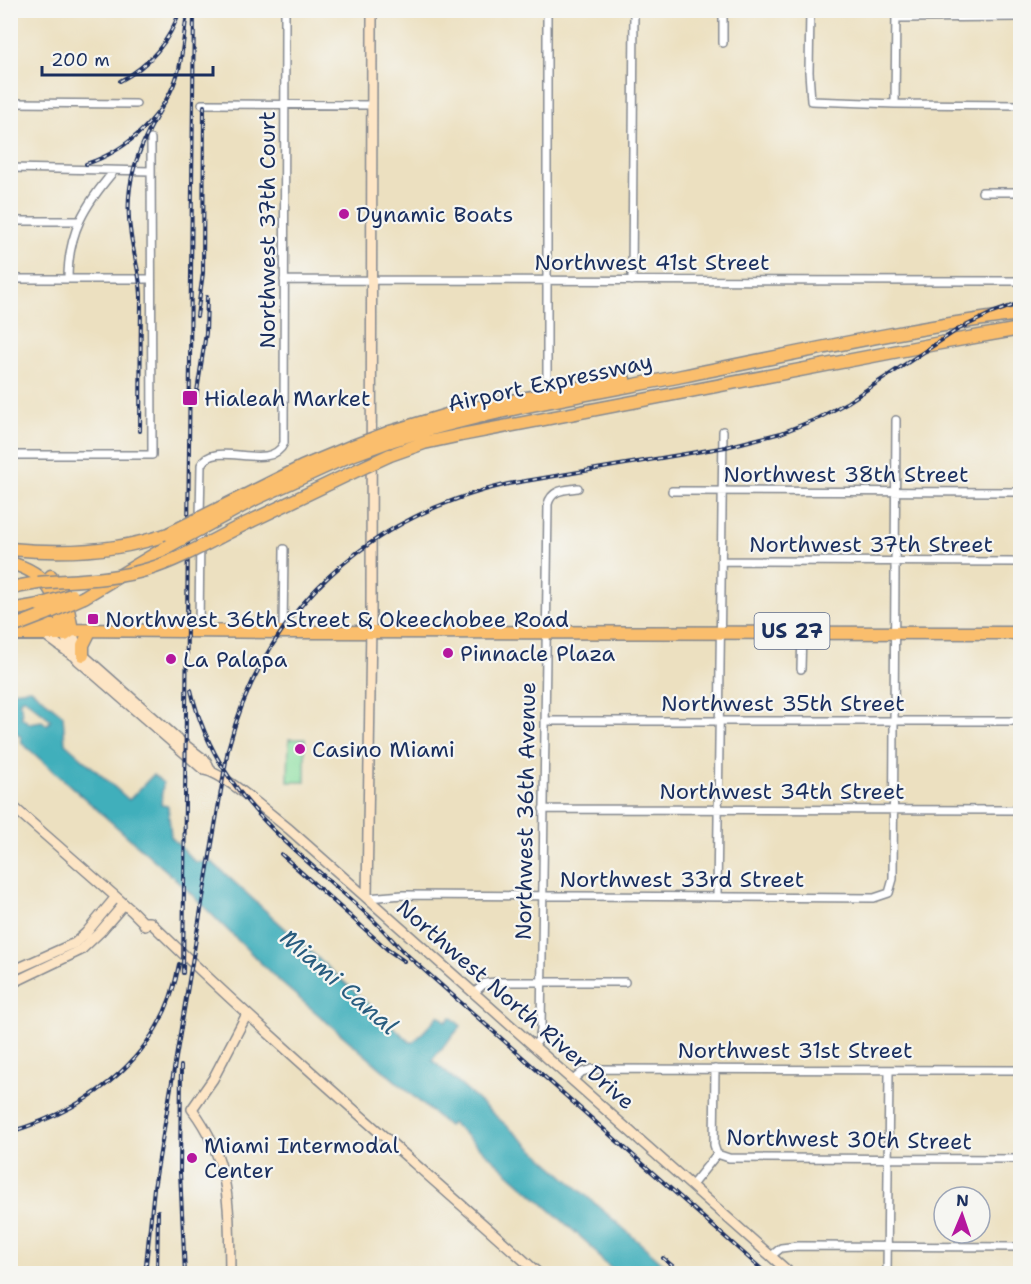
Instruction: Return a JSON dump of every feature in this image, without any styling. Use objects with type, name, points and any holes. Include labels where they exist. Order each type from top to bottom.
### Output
[{"type":"highway","name":"Airport Expressway","points":[[10,626],[46,614],[102,585],[168,540],[256,495],[350,451],[390,436],[423,431],[493,413],[944,325],[1020,314]]},
{"type":"highway","name":"Airport Expressway","points":[[10,586],[116,577],[148,570],[170,562],[390,454],[424,443],[1020,329]]},
{"type":"highway","points":[[10,549],[107,549],[168,540]]},
{"type":"highway","points":[[10,557],[32,563],[53,578],[66,599],[66,630]]},
{"type":"highway","points":[[10,562],[32,571],[48,585],[58,605],[66,630]]},
{"type":"highway","points":[[10,610],[83,594]]},
{"type":"highway","points":[[79,655],[91,629]]},
{"type":"highway","name":"US 27","points":[[66,630],[1020,633]]},
{"type":"main road","points":[[10,626],[66,630]]},
{"type":"main road","points":[[10,635],[45,635],[66,630]]},
{"type":"street","name":"Northwest 37th Court","points":[[199,631],[202,462],[214,455],[267,456],[276,453],[281,448],[284,435],[285,10]]},
{"type":"street","points":[[367,898],[371,632],[372,10]]},
{"type":"street","points":[[547,10],[547,377]]},
{"type":"street","points":[[632,281],[633,10]]},
{"type":"street","points":[[723,10],[723,43]]},
{"type":"street","points":[[810,10],[809,72],[812,101],[895,105],[1020,105]]},
{"type":"street","points":[[895,105],[896,14],[1020,18]]},
{"type":"street","points":[[10,103],[136,104]]},
{"type":"street","points":[[202,104],[372,105]]},
{"type":"street","points":[[10,455],[152,455],[151,139]]},
{"type":"street","points":[[10,168],[151,171]]},
{"type":"street","points":[[68,279],[68,261],[78,221],[90,200],[114,171]]},
{"type":"street","points":[[982,192],[1020,192]]},
{"type":"street","points":[[10,221],[78,221]]},
{"type":"street","points":[[10,279],[151,279]]},
{"type":"street","name":"Northwest 41st Street","points":[[284,280],[1020,281]]},
{"type":"street","points":[[893,809],[896,420]]},
{"type":"street","points":[[717,897],[723,431]]},
{"type":"street","name":"Northwest 36th Avenue","points":[[534,1046],[540,1034],[548,504],[550,497],[558,492],[578,488]]},
{"type":"street","name":"Northwest 38th Street","points":[[672,491],[1020,492]]},
{"type":"street","points":[[283,632],[284,549]]},
{"type":"street","name":"Northwest 37th Street","points":[[721,561],[1020,562]]},
{"type":"street","name":"Northwest North River Drive","points":[[66,630],[76,645],[79,655],[122,695],[206,761],[211,771],[289,829],[791,1274]]},
{"type":"street","points":[[801,669],[802,632]]},
{"type":"street","points":[[45,635],[79,655]]},
{"type":"street","name":"Northwest 35th Street","points":[[544,721],[1020,722]]},
{"type":"street","points":[[10,804],[143,922],[150,922],[186,959],[539,1274]]},
{"type":"street","name":"Northwest 34th Street","points":[[543,809],[1020,810]]},
{"type":"street","name":"Northwest 33rd Street","points":[[367,898],[403,896],[874,898],[889,892],[893,879],[893,809]]},
{"type":"street","points":[[10,972],[81,938],[116,897]]},
{"type":"street","points":[[10,984],[53,965],[87,945],[124,904]]},
{"type":"street","points":[[48,955],[53,965]]},
{"type":"street","points":[[474,993],[482,985],[490,982],[625,982]]},
{"type":"street","points":[[230,1274],[228,1202],[224,1172],[210,1138],[192,1109],[213,1079],[247,1014]]},
{"type":"street","name":"Northwest 31st Street","points":[[573,1080],[582,1072],[592,1069],[1020,1070]]},
{"type":"street","points":[[715,1069],[714,1145],[717,1154]]},
{"type":"street","points":[[887,1274],[889,1070]]},
{"type":"street","name":"Northwest 30th Street","points":[[692,1185],[717,1154],[729,1158],[1020,1159]]},
{"type":"street","points":[[771,1256],[787,1246],[1020,1247]]},
{"type":"green space","points":[[289,739],[305,739],[305,782],[288,782]]},
{"type":"water","name":"Miami Canal","points":[[31,689],[63,715],[65,743],[129,800],[153,775],[163,783],[161,805],[168,806],[171,837],[195,862],[212,862],[410,1042],[414,1042],[439,1015],[446,1022],[451,1017],[461,1026],[432,1060],[674,1273],[617,1273],[603,1262],[593,1248],[452,1123],[448,1126],[278,980],[180,883],[22,743],[21,737],[11,728],[11,691]],"holes":[[[23,697],[51,720],[47,725],[42,721],[29,723],[22,718],[19,703]]]},
{"type":"railway","points":[[120,81],[140,68],[157,52],[180,10]]},
{"type":"railway","points":[[183,973],[194,10]]},
{"type":"railway","points":[[86,164],[117,150],[131,140],[156,115],[179,69],[187,13]]},
{"type":"railway","points":[[140,431],[141,295],[131,236],[129,200],[134,168],[146,136],[163,105]]},
{"type":"railway","points":[[197,316],[203,273],[204,106]]},
{"type":"railway","points":[[196,398],[206,333],[207,297]]},
{"type":"railway","points":[[145,1274],[154,1188],[228,749],[245,699],[268,653],[296,612],[329,576],[368,545],[410,519],[457,499],[508,484],[726,447],[781,433],[819,418],[848,402],[957,330],[992,313],[1020,303]]},
{"type":"railway","points":[[191,690],[203,727],[219,760],[238,790],[260,816],[368,915],[406,954],[767,1274]]},
{"type":"railway","points":[[281,854],[388,950],[404,961]]},
{"type":"railway","points":[[10,1132],[70,1108],[96,1092],[120,1073],[141,1051],[158,1025],[171,996],[179,964]]},
{"type":"railway","points":[[181,1066],[180,1172],[185,1274]]},
{"type":"railway","points":[[157,1274],[158,1211]]},
{"type":"railway","points":[[663,1258],[682,1274]]},
{"type":"place","name":"Dynamic Boats","points":[[344,214]]},
{"type":"place","name":"Hialeah Market","points":[[190,398]]},
{"type":"place","name":"Northwest 36th Street & Okeechobee Road","points":[[93,619]]},
{"type":"place","name":"Pinnacle Plaza","points":[[448,653]]},
{"type":"place","name":"La Palapa","points":[[171,659]]},
{"type":"place","name":"Casino Miami","points":[[300,749]]},
{"type":"place","name":"Miami Intermodal Center","points":[[192,1158]]}]
